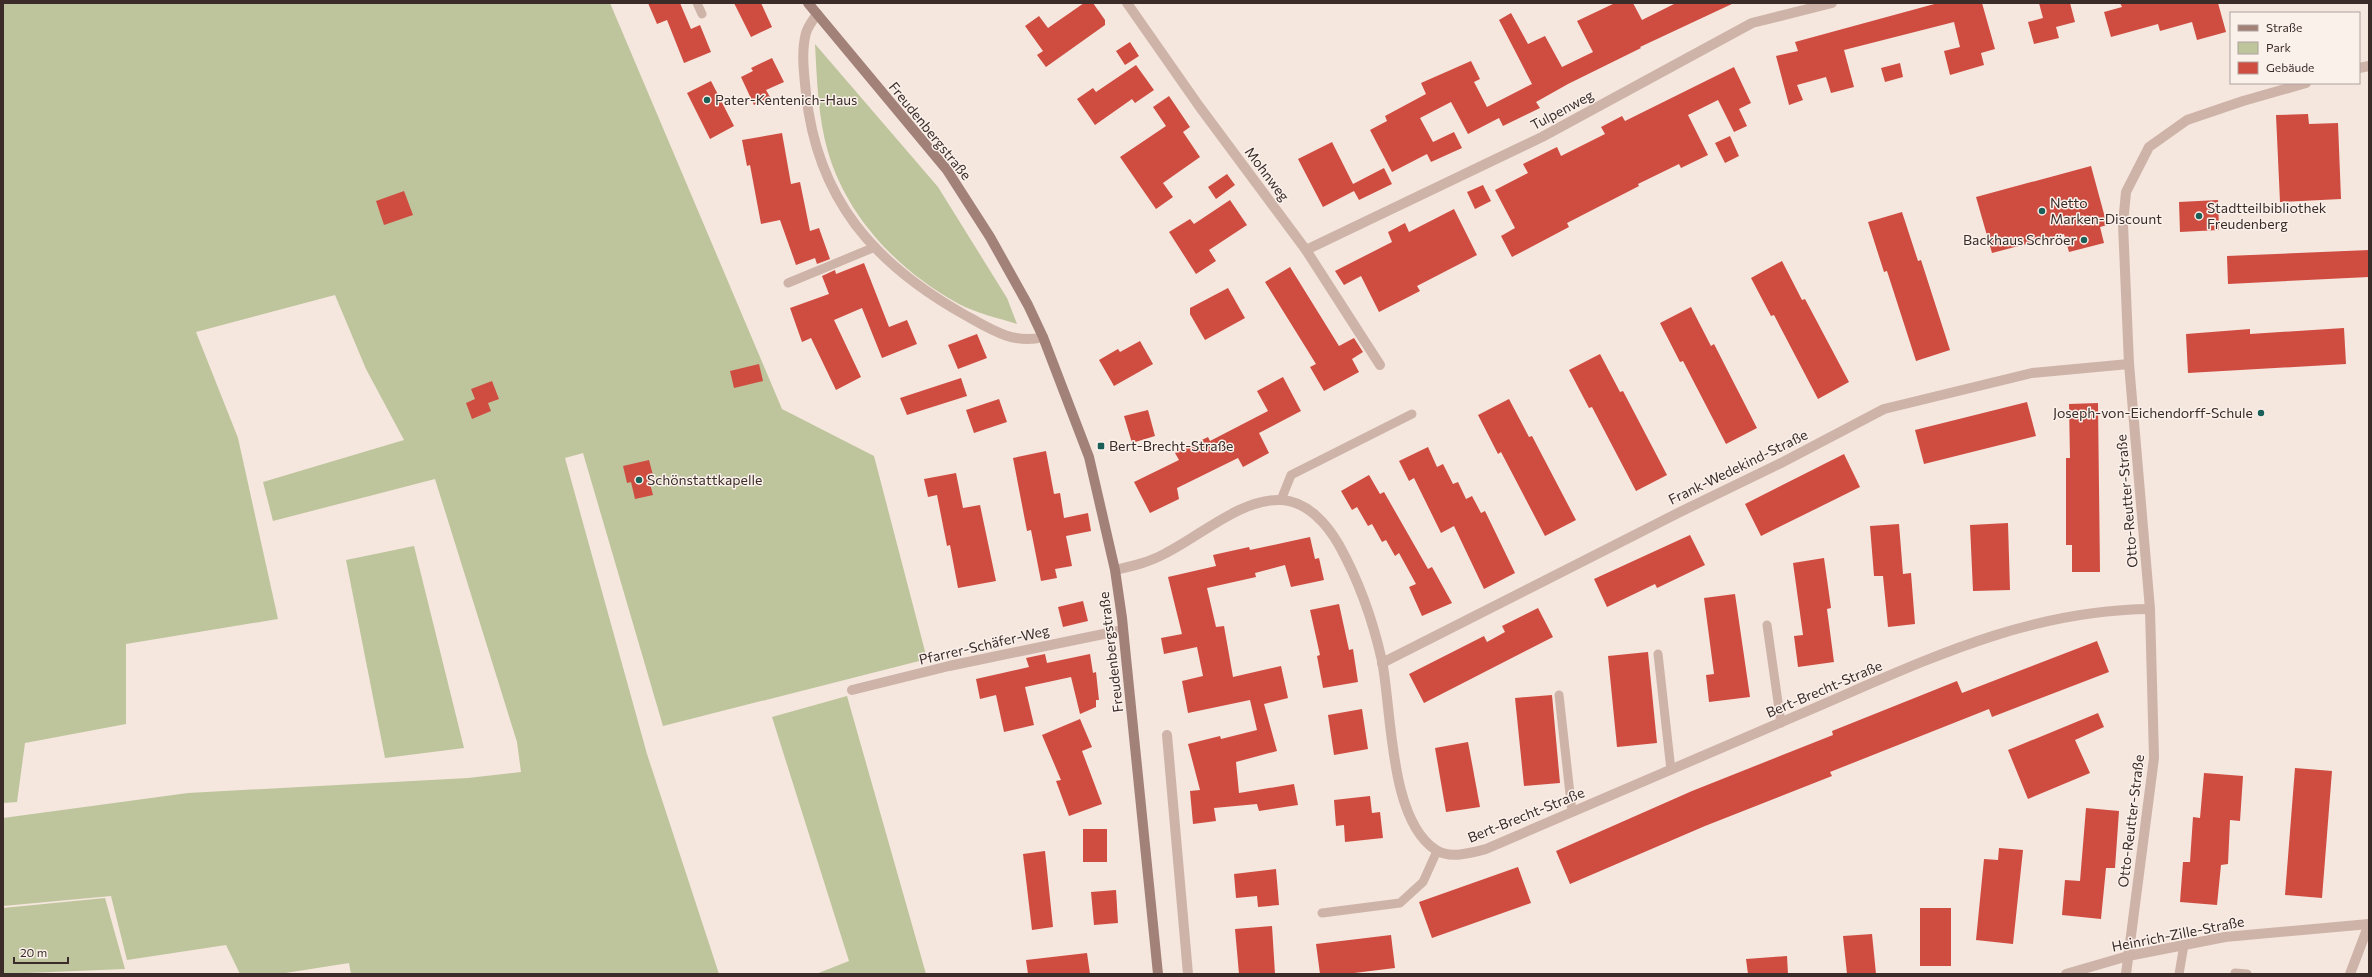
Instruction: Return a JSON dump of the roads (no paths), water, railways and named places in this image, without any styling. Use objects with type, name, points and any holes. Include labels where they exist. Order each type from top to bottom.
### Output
[{"type":"street","name":"Freudenbergstraße","points":[[808,3],[947,170],[990,237],[1043,337],[1089,457],[1115,570],[1123,630],[1158,974]]},
{"type":"street","name":"Mohnweg","points":[[1127,3],[1198,106],[1306,250],[1380,365]]},
{"type":"street","name":"Tulpenweg","points":[[1306,250],[1542,137],[1752,23],[1832,3]]},
{"type":"street","points":[[817,14],[806,32],[804,47],[808,114],[815,146],[827,179],[844,210],[875,247],[932,296],[983,325],[1014,339],[1029,341],[1043,337]]},
{"type":"street","name":"Otto-Reutter-Straße","points":[[2126,974],[2154,758],[2150,609],[2129,364],[2123,224],[2126,192],[2149,147],[2186,120],[2243,101],[2302,84]]},
{"type":"street","name":"Frank-Wedekind-Straße","points":[[1382,663],[1672,516],[1779,464],[1884,409],[2032,373],[2129,364]]},
{"type":"street","points":[[1115,570],[1151,561],[1243,509],[1263,501],[1281,500],[1294,503],[1310,510],[1333,534],[1350,565],[1371,618],[1382,663],[1394,753],[1407,810],[1424,839],[1437,851]]},
{"type":"street","name":"Bert-Brecht-Straße","points":[[1437,851],[1453,854],[1470,854],[1486,849],[1964,644],[2067,615],[2118,609],[2150,609]]},
{"type":"street","name":"Pfarrer-Schäfer-Weg","points":[[852,690],[949,666],[1123,630]]},
{"type":"street","points":[[1167,735],[1188,974]]},
{"type":"street","points":[[2350,974],[2369,924]]},
{"type":"street","name":"Heinrich-Zille-Straße","points":[[2066,974],[2128,956],[2226,937],[2369,924]]},
{"type":"lane","points":[[697,3],[702,14]]},
{"type":"lane","points":[[788,283],[875,247]]},
{"type":"lane","points":[[1281,500],[1292,475],[1412,414]]},
{"type":"lane","points":[[1767,625],[1781,723]]},
{"type":"lane","points":[[1658,654],[1671,770]]},
{"type":"lane","points":[[1559,695],[1572,812]]},
{"type":"lane","points":[[1322,913],[1400,903],[1423,882],[1437,851]]},
{"type":"lane","points":[[2179,974],[2184,945]]},
{"type":"lane","points":[[2235,973],[2247,974]]},
{"type":"place","name":"Pater-Kentenich-Haus","points":[[707,100]]},
{"type":"place","name":"Netto Marken-Discount","points":[[2042,211]]},
{"type":"place","name":"Stadtteilbibliothek Freudenberg","points":[[2199,216]]},
{"type":"place","name":"Backhaus Schröer","points":[[2084,240]]},
{"type":"place","name":"Joseph-von-Eichendorff-Schule","points":[[2261,413]]},
{"type":"place","name":"Bert-Brecht-Straße","points":[[1101,446]]},
{"type":"place","name":"Schönstattkapelle","points":[[639,480]]}]
